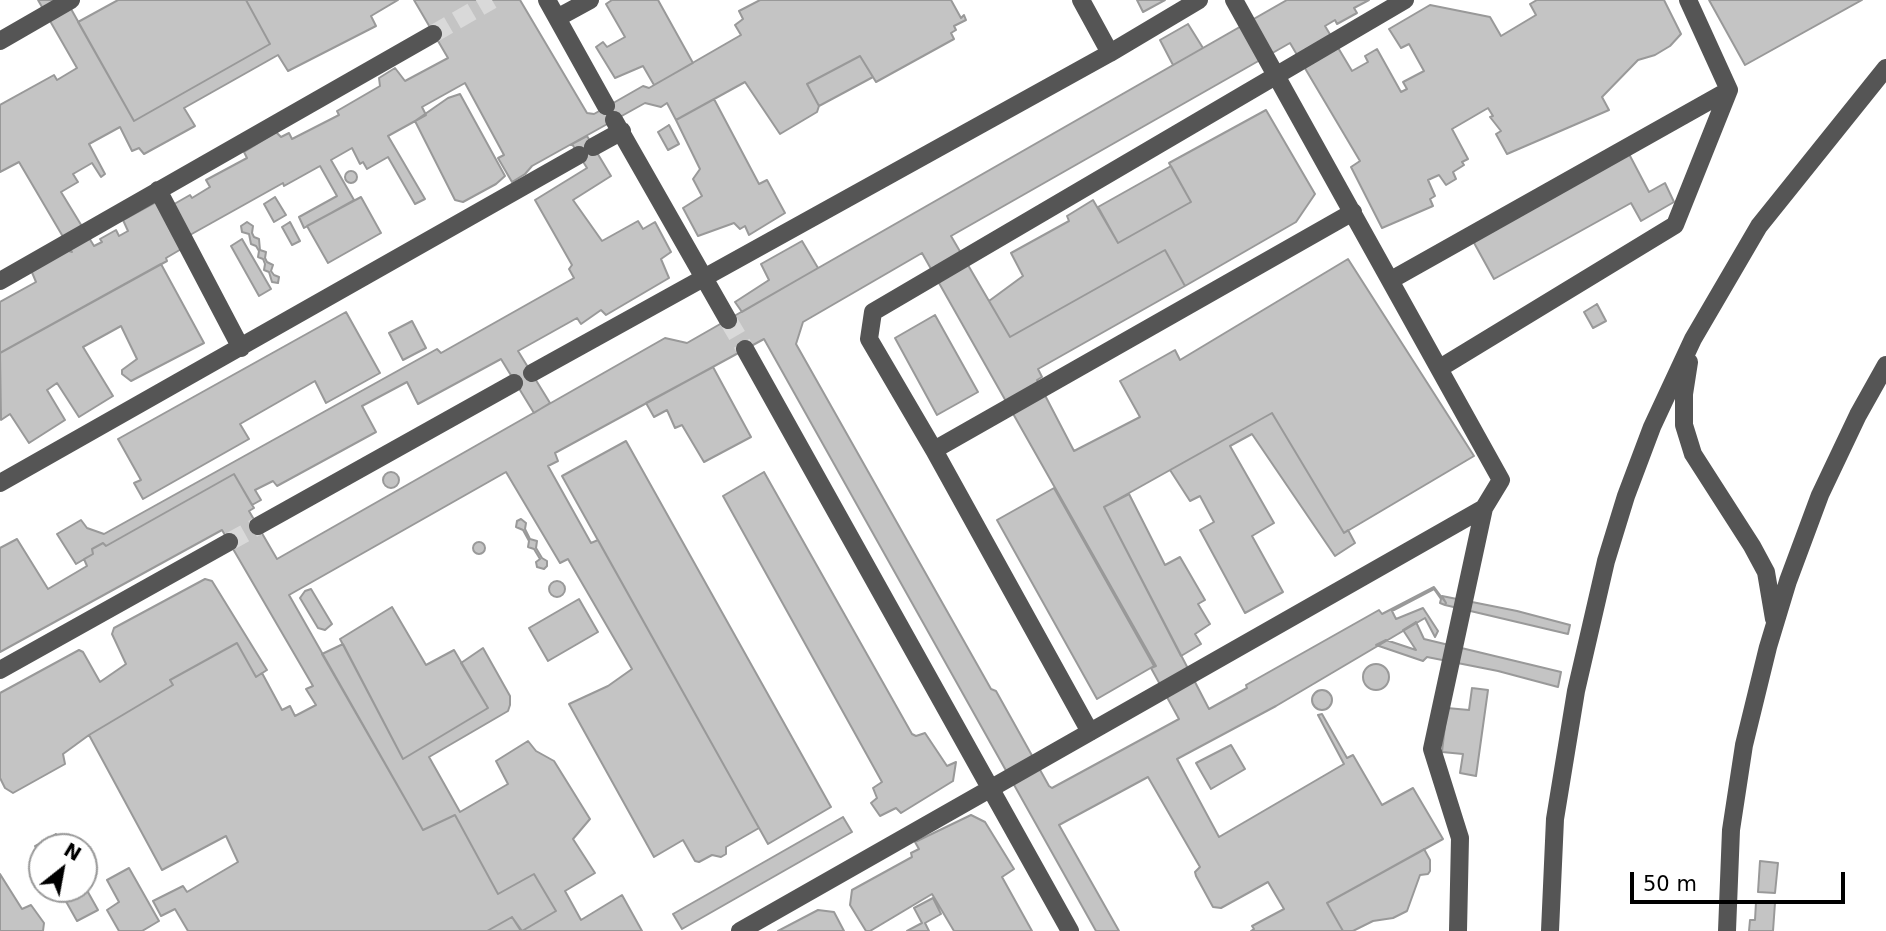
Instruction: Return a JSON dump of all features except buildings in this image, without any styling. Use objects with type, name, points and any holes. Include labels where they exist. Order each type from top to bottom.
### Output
[{"type":"lane","points":[[0,41],[71,0]]},
{"type":"lane","points":[[547,0],[728,320]]},
{"type":"lane","points":[[557,18],[590,0]]},
{"type":"lane","points":[[1081,0],[1110,53]]},
{"type":"lane","points":[[532,373],[1110,53],[1199,0]]},
{"type":"lane","points":[[1234,0],[1501,480],[1484,508],[1432,749],[1460,838],[1458,931]]},
{"type":"lane","points":[[1090,732],[934,450],[869,339],[873,312],[1405,0]]},
{"type":"lane","points":[[1440,368],[1675,225],[1729,90],[1688,0]]},
{"type":"lane","points":[[0,281],[433,34]]},
{"type":"lane","points":[[1550,931],[1555,819],[1576,691],[1605,561],[1652,427],[1693,340],[1759,226],[1886,68]]},
{"type":"lane","points":[[1391,280],[1729,90]]},
{"type":"lane","points":[[0,484],[586,151],[614,119]]},
{"type":"lane","points":[[158,190],[241,348]]},
{"type":"lane","points":[[934,450],[1353,212]]},
{"type":"lane","points":[[1693,340],[1684,394],[1684,425],[1693,454],[1766,572],[1774,626]]},
{"type":"lane","points":[[745,349],[1070,931]]},
{"type":"lane","points":[[1727,931],[1731,831],[1744,745],[1774,626],[1820,495],[1884,374]]},
{"type":"lane","points":[[258,526],[514,383]]},
{"type":"lane","points":[[740,931],[1484,508]]},
{"type":"lane","points":[[0,670],[229,542]]},
{"type":"tunnel","points":[[433,34],[492,0]]},
{"type":"tunnel","points":[[728,320],[745,349]]},
{"type":"tunnel","points":[[229,542],[258,526]]}]
